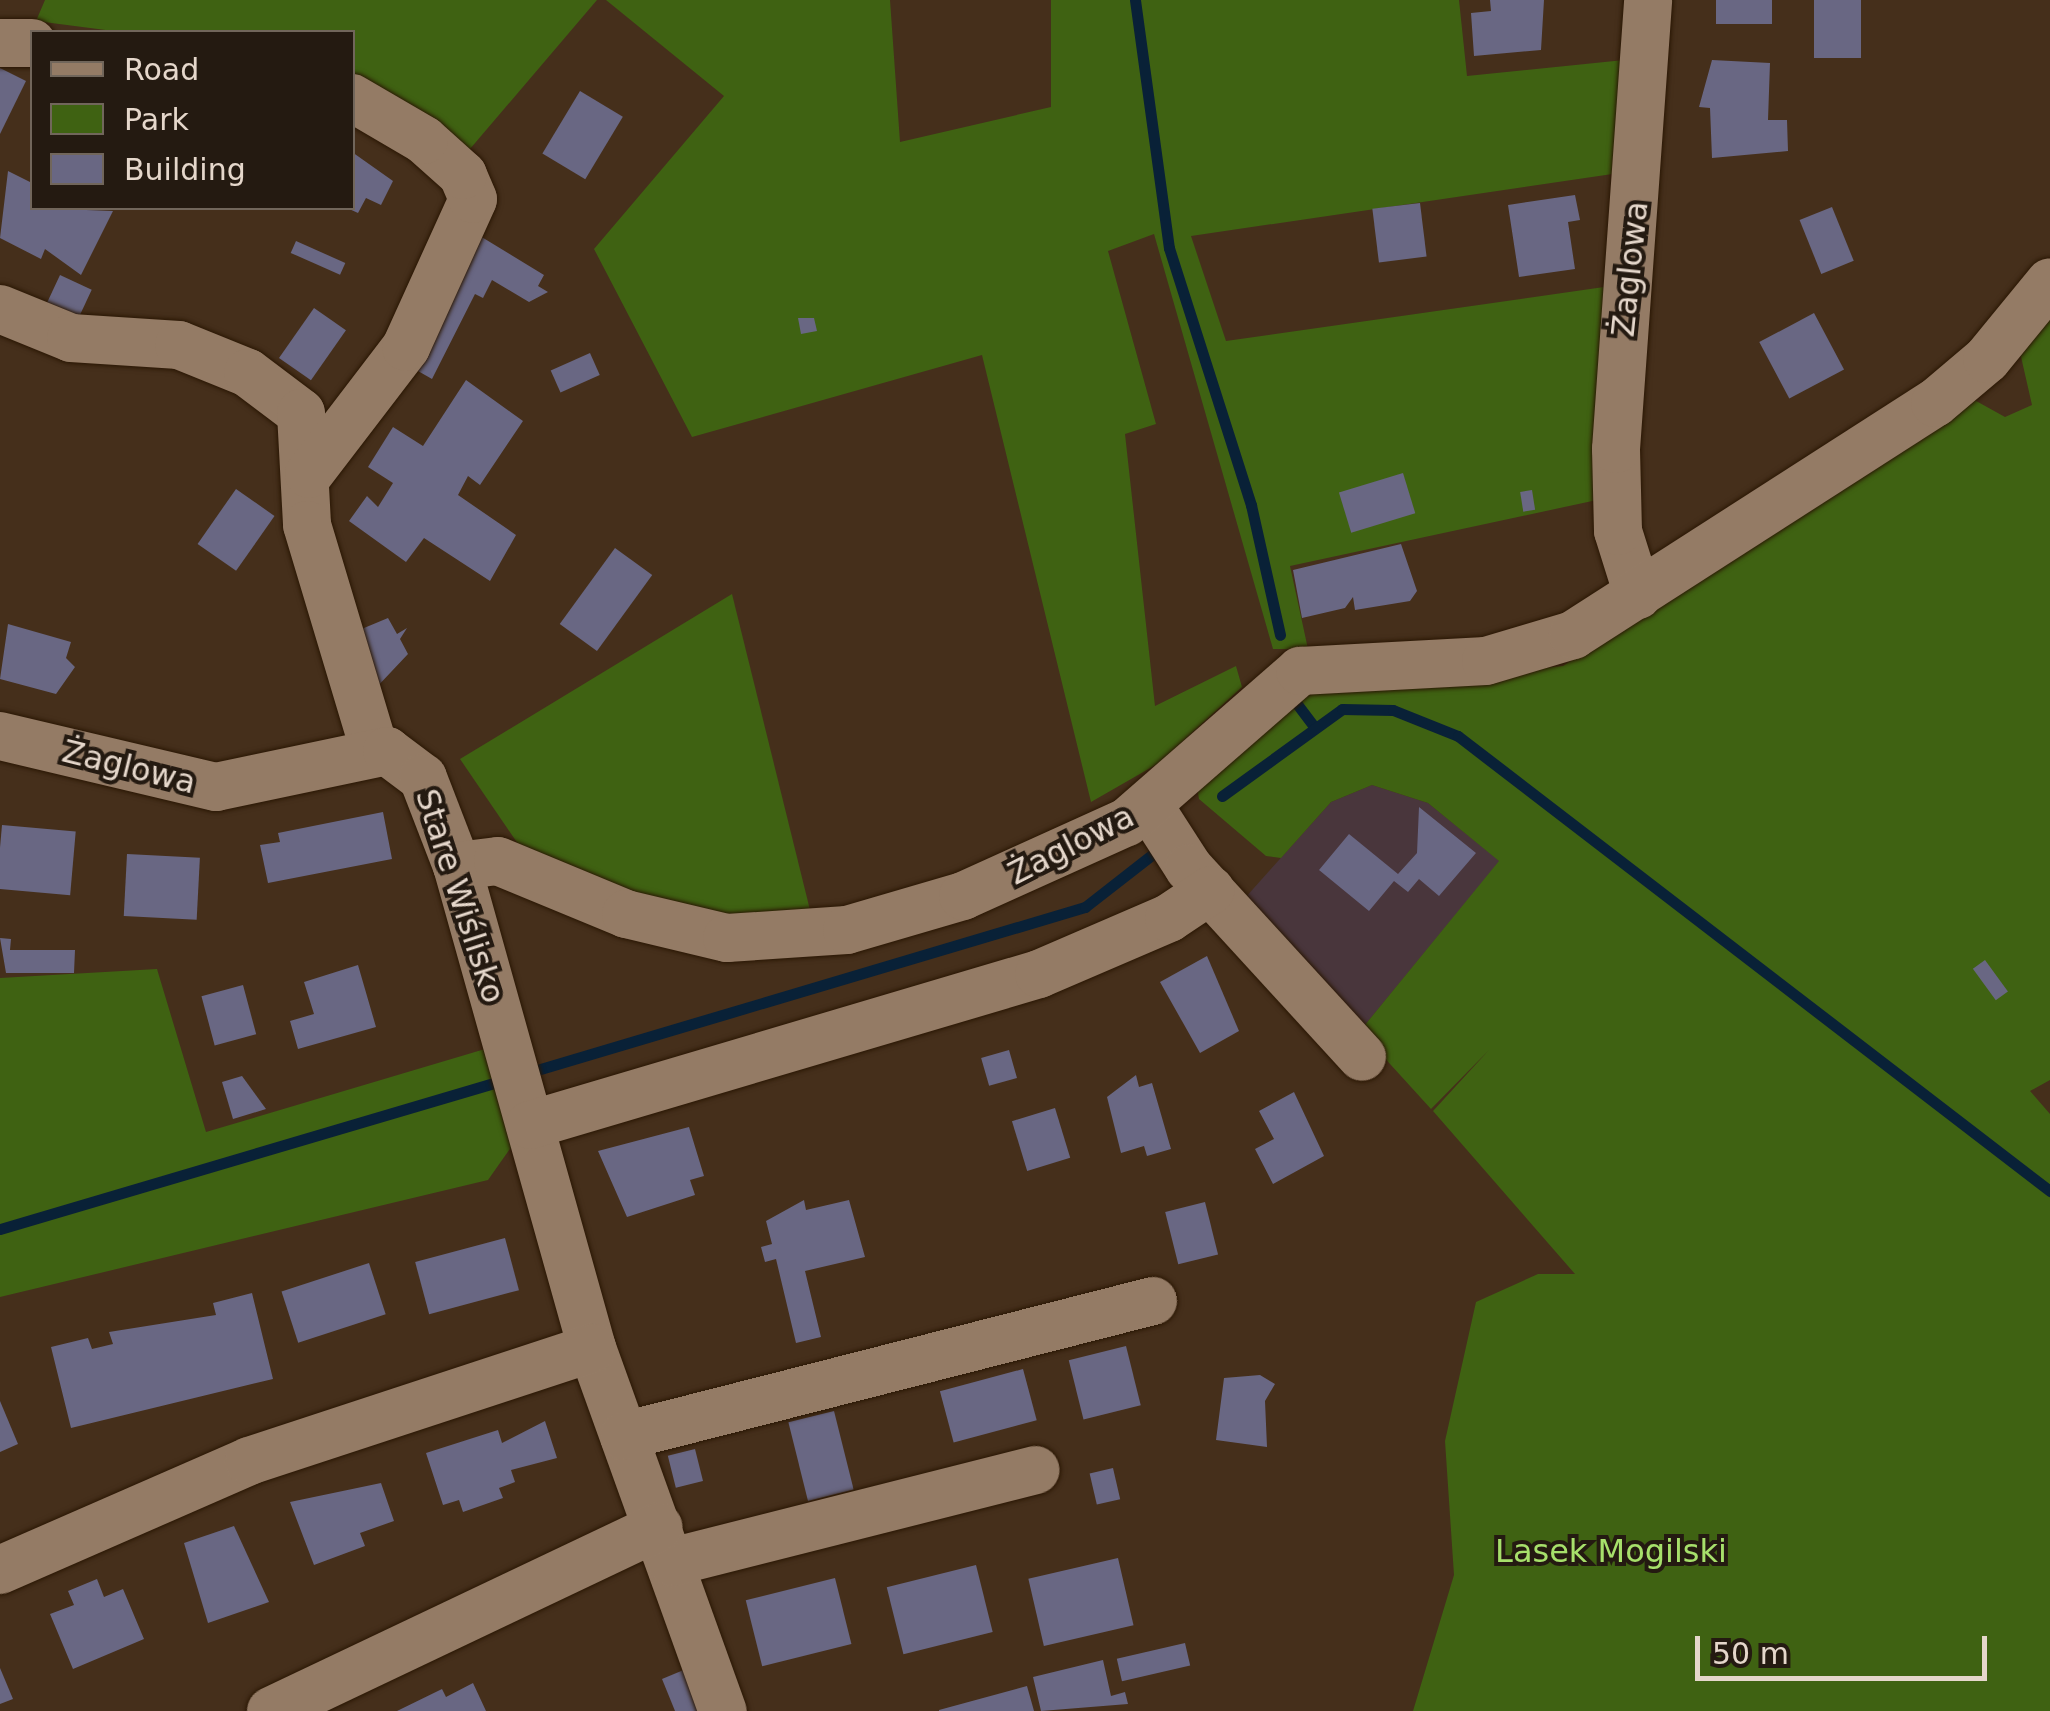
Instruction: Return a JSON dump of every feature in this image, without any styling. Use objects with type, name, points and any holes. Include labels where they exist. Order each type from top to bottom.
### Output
[{"type":"street","name":"Żaglowa","points":[[1638,595],[1618,531],[1616,450],[1648,0]]},
{"type":"street","points":[[0,42],[30,43]]},
{"type":"street","points":[[309,474],[406,347],[473,199],[463,175],[424,140],[355,100]]},
{"type":"street","name":"Żaglowa","points":[[457,866],[498,861],[694,932],[806,937],[963,896],[1097,839],[1149,806],[1236,717],[1300,671],[1508,656],[1573,635],[1934,403],[1987,359],[2050,282]]},
{"type":"street","points":[[0,309],[71,338],[179,345],[248,372],[301,414],[309,474],[307,525],[375,752]]},
{"type":"street","name":"Żaglowa","points":[[0,736],[216,787],[302,776],[375,752]]},
{"type":"street","name":"Stare Wiślisko","points":[[375,752],[398,755],[423,778],[457,866],[592,1348],[723,1711]]},
{"type":"street","points":[[1149,806],[1210,890],[1362,1057]]},
{"type":"street","points":[[529,1119],[1039,974],[1169,918],[1210,890]]},
{"type":"street","points":[[624,1436],[1153,1301]]},
{"type":"street","points":[[0,1570],[250,1461],[592,1348]]},
{"type":"street","points":[[271,1711],[665,1544],[1036,1470]]},
{"type":"shaded area","points":[[1372,785],[1428,803],[1500,861],[1360,1031],[1245,898],[1331,802]]},
{"type":"green space","points":[[45,0],[597,0],[464,156],[355,90],[355,30],[106,30],[36,21]]},
{"type":"green space","points":[[606,0],[890,0],[900,142],[1051,107],[1051,0],[1459,0],[1467,76],[1634,59],[1626,172],[1191,236],[1226,341],[1611,286],[1597,500],[1290,566],[1308,649],[1273,649],[1154,234],[1108,251],[1156,424],[1125,434],[1155,706],[1236,666],[1242,687],[1159,763],[1091,802],[982,355],[692,437],[594,249],[724,96]]},
{"type":"green space","name":"Lasek Mogilski","points":[[2050,309],[2050,1080],[2030,1091],[2050,1114],[2050,1711],[1413,1711],[1454,1575],[1445,1441],[1476,1302],[1538,1274],[1575,1274],[1433,1111],[1489,1050],[1431,1109],[1360,1031],[1499,861],[1428,803],[1372,785],[1331,802],[1281,858],[1266,856],[1199,799],[1196,781],[1266,709],[1322,688],[1563,666],[1969,397],[2005,417],[2032,405],[2019,348]]},
{"type":"green space","points":[[732,594],[811,914],[754,921],[671,912],[518,844],[460,759]]},
{"type":"green space","points":[[157,969],[206,1132],[485,1049],[512,1146],[488,1180],[0,1297],[0,978]]},
{"type":"building","points":[[1490,0],[1544,0],[1541,50],[1474,56],[1471,13],[1491,11]]},
{"type":"building","points":[[1716,0],[1772,0],[1772,24],[1716,24]]},
{"type":"building","points":[[1814,0],[1861,0],[1861,58],[1814,58]]},
{"type":"building","points":[[1712,60],[1770,63],[1768,120],[1787,120],[1788,151],[1712,158],[1710,108],[1699,107]]},
{"type":"building","points":[[0,68],[26,81],[0,134]]},
{"type":"building","points":[[580,91],[623,117],[585,179],[542,154]]},
{"type":"building","points":[[355,154],[393,181],[381,205],[366,198],[358,213],[351,210],[355,210]]},
{"type":"building","points":[[8,171],[30,182],[30,210],[113,211],[81,275],[45,249],[41,259],[0,238]]},
{"type":"building","points":[[1575,195],[1580,220],[1568,222],[1575,269],[1519,277],[1508,205]]},
{"type":"building","points":[[1420,203],[1427,257],[1379,262],[1372,209]]},
{"type":"building","points":[[1832,207],[1854,261],[1821,274],[1800,220]]},
{"type":"building","points":[[480,236],[544,275],[538,286],[548,292],[529,302],[492,280],[483,298],[475,294],[432,379],[411,367]]},
{"type":"building","points":[[296,241],[345,263],[340,275],[291,253]]},
{"type":"building","points":[[60,275],[92,290],[76,323],[44,309]]},
{"type":"building","points":[[314,308],[346,330],[311,380],[279,358]]},
{"type":"building","points":[[1814,313],[1844,370],[1789,399],[1759,342]]},
{"type":"building","points":[[798,318],[814,318],[817,331],[801,334]]},
{"type":"building","points":[[590,353],[600,375],[560,392],[551,370]]},
{"type":"building","points":[[466,380],[523,421],[480,485],[468,476],[458,495],[516,535],[490,581],[424,538],[406,562],[349,521],[367,496],[378,507],[393,483],[368,467],[393,427],[423,446]]},
{"type":"building","points":[[1403,473],[1415,513],[1351,533],[1339,493]]},
{"type":"building","points":[[236,489],[275,516],[236,571],[198,544]]},
{"type":"building","points":[[1532,490],[1535,510],[1523,512],[1520,492]]},
{"type":"building","points":[[1401,544],[1417,591],[1410,601],[1355,610],[1353,597],[1345,608],[1302,618],[1293,570]]},
{"type":"building","points":[[615,548],[652,575],[597,651],[560,624]]},
{"type":"building","points":[[388,618],[397,634],[407,628],[400,639],[408,654],[374,690],[352,633]]},
{"type":"building","points":[[8,624],[71,642],[66,658],[75,667],[56,694],[0,679]]},
{"type":"building","points":[[1419,807],[1476,853],[1439,896],[1419,879],[1408,892],[1394,881],[1369,911],[1319,870],[1349,834],[1398,874],[1417,853]]},
{"type":"building","points":[[383,812],[392,859],[268,883],[260,845],[280,842],[278,833]]},
{"type":"building","points":[[2,825],[76,831],[70,895],[0,889]]},
{"type":"building","points":[[127,854],[200,858],[197,920],[124,916]]},
{"type":"building","points":[[0,938],[11,939],[10,950],[75,950],[74,973],[6,973]]},
{"type":"building","points":[[1207,956],[1239,1031],[1200,1053],[1160,982]]},
{"type":"building","points":[[1985,960],[2008,992],[1996,1000],[1973,969]]},
{"type":"building","points":[[358,965],[376,1027],[298,1049],[290,1021],[314,1014],[304,982]]},
{"type":"building","points":[[243,985],[256,1034],[215,1045],[201,996]]},
{"type":"building","points":[[1009,1050],[1017,1078],[989,1086],[981,1058]]},
{"type":"building","points":[[1136,1075],[1139,1087],[1152,1083],[1171,1149],[1147,1156],[1144,1146],[1121,1153],[1107,1097]]},
{"type":"building","points":[[242,1076],[266,1109],[233,1119],[222,1082]]},
{"type":"building","points":[[1294,1092],[1324,1156],[1273,1184],[1255,1149],[1274,1139],[1259,1111]]},
{"type":"building","points":[[1055,1108],[1070,1158],[1027,1171],[1012,1121]]},
{"type":"building","points":[[689,1127],[704,1176],[690,1180],[695,1195],[627,1217],[598,1151]]},
{"type":"building","points":[[804,1200],[806,1210],[849,1200],[865,1257],[805,1271],[821,1337],[796,1343],[776,1259],[765,1262],[761,1247],[772,1244],[766,1221]]},
{"type":"building","points":[[1205,1202],[1218,1254],[1178,1264],[1165,1212]]},
{"type":"building","points":[[505,1238],[519,1290],[429,1314],[415,1262]]},
{"type":"building","points":[[369,1263],[386,1314],[298,1343],[282,1291]]},
{"type":"building","points":[[252,1293],[273,1379],[71,1428],[51,1347],[88,1338],[92,1349],[113,1344],[109,1332],[216,1315],[213,1303]]},
{"type":"building","points":[[1126,1346],[1141,1405],[1084,1419],[1069,1360]]},
{"type":"building","points":[[1023,1369],[1037,1420],[954,1442],[940,1391]]},
{"type":"building","points":[[1260,1375],[1275,1384],[1265,1401],[1267,1447],[1216,1440],[1224,1378]]},
{"type":"building","points":[[0,1401],[18,1444],[0,1452]]},
{"type":"building","points":[[834,1411],[854,1490],[808,1501],[788,1422]]},
{"type":"building","points":[[545,1421],[557,1458],[511,1470],[515,1482],[499,1488],[503,1498],[463,1512],[459,1500],[443,1505],[426,1453],[498,1430],[502,1443]]},
{"type":"building","points":[[695,1449],[703,1481],[676,1488],[668,1456]]},
{"type":"building","points":[[1113,1468],[1120,1499],[1097,1505],[1090,1473]]},
{"type":"building","points":[[381,1483],[394,1521],[360,1533],[365,1546],[314,1565],[290,1502]]},
{"type":"building","points":[[234,1526],[269,1602],[208,1623],[184,1543]]},
{"type":"building","points":[[1118,1558],[1134,1625],[1044,1646],[1028,1579]]},
{"type":"building","points":[[976,1565],[993,1632],[903,1654],[887,1587]]},
{"type":"building","points":[[835,1578],[851,1644],[762,1666],[746,1600]]},
{"type":"building","points":[[97,1579],[104,1597],[123,1589],[144,1639],[73,1669],[50,1614],[74,1605],[68,1591]]},
{"type":"building","points":[[1185,1643],[1190,1665],[1122,1681],[1117,1659]]},
{"type":"building","points":[[1103,1660],[1111,1696],[1125,1692],[1128,1704],[1041,1711],[1033,1677]]},
{"type":"building","points":[[0,1668],[13,1699],[0,1704]]},
{"type":"building","points":[[686,1669],[700,1711],[675,1711],[662,1679]]},
{"type":"building","points":[[473,1683],[486,1711],[397,1711],[442,1689],[446,1697]]},
{"type":"building","points":[[1027,1686],[1034,1711],[939,1711],[939,1710]]},
{"type":"waterway","points":[[1135,0],[1169,248],[1251,505],[1280,635]]},
{"type":"waterway","points":[[1294,700],[1313,725]]},
{"type":"waterway","points":[[1222,796],[1342,709],[1393,710],[1458,736],[2050,1191]]},
{"type":"waterway","points":[[527,1073],[1085,907],[1154,853]]},
{"type":"waterway","points":[[0,1229],[504,1080]]}]
